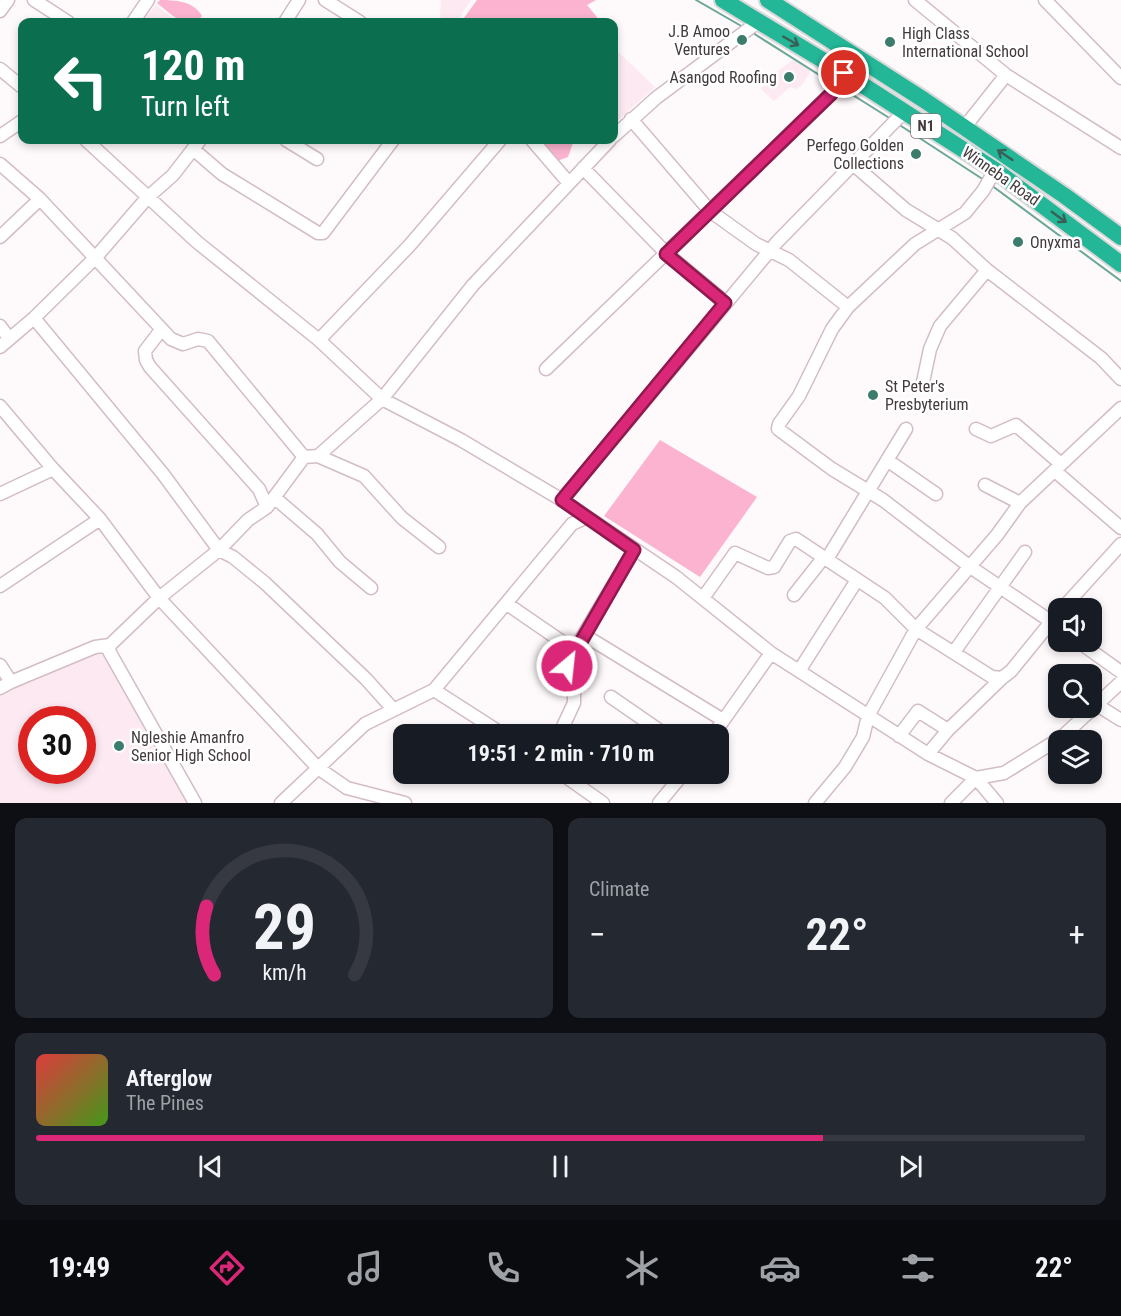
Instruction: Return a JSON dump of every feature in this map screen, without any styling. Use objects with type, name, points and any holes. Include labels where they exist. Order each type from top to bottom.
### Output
[{"type":"highway","name":"Winneba Road","points":[[723,0],[844,73],[995,170],[1121,264]]},
{"type":"highway","name":"Winneba Road","points":[[768,0],[924,100],[1121,237]]},
{"type":"highway","points":[[908,114],[924,100]]},
{"type":"street","points":[[0,11],[8,0]]},
{"type":"street","points":[[34,0],[62,18]]},
{"type":"street","points":[[136,18],[148,0]]},
{"type":"street","points":[[288,18],[299,0]]},
{"type":"street","points":[[325,0],[354,18]]},
{"type":"street","points":[[915,0],[1006,75],[1121,148]]},
{"type":"street","points":[[1045,0],[1121,78]]},
{"type":"street","points":[[618,132],[631,119],[758,22]]},
{"type":"street","points":[[0,69],[18,84]]},
{"type":"street","points":[[546,369],[831,94],[844,73]]},
{"type":"street","points":[[963,129],[1006,75]]},
{"type":"street","points":[[562,500],[770,251],[854,165],[908,114]]},
{"type":"street","points":[[631,119],[710,211],[770,251],[789,260],[848,307]]},
{"type":"street","points":[[0,136],[18,124]]},
{"type":"street","points":[[90,144],[197,242],[320,340],[382,399],[461,440],[562,500],[676,577],[771,653],[899,736],[976,778],[997,803]]},
{"type":"street","points":[[0,326],[5,342],[34,318],[96,256],[147,198],[173,175],[197,144],[229,178],[318,233],[323,233],[390,144]]},
{"type":"street","points":[[293,144],[317,159]]},
{"type":"street","points":[[320,340],[409,246],[497,144]]},
{"type":"street","points":[[535,144],[568,182]]},
{"type":"street","points":[[318,456],[382,399],[473,285],[606,144]]},
{"type":"street","points":[[0,164],[40,199],[96,256],[162,330],[178,344],[198,339],[208,341],[304,457]]},
{"type":"street","points":[[854,165],[906,210],[952,238],[987,270],[1101,358],[1121,380]]},
{"type":"street","points":[[583,168],[666,254],[725,303]]},
{"type":"street","points":[[995,170],[971,207],[958,218],[937,228],[901,256],[848,307],[832,329],[806,384],[778,429],[832,469],[869,491],[969,566],[1001,587],[1048,612]]},
{"type":"street","points":[[0,237],[40,199]]},
{"type":"street","points":[[923,382],[930,349],[940,326],[987,270]]},
{"type":"street","points":[[34,318],[163,474],[219,550],[233,557],[266,583],[366,679],[393,709]]},
{"type":"street","points":[[162,330],[145,351],[146,360],[271,503],[317,534],[340,562],[371,588]]},
{"type":"street","points":[[0,406],[53,469],[100,519],[159,598],[318,768],[347,788],[405,803]]},
{"type":"street","points":[[815,803],[845,767],[863,738],[868,716],[916,629],[998,535],[1020,503],[1121,408]]},
{"type":"street","points":[[976,429],[991,436],[1016,425],[1121,528]]},
{"type":"street","points":[[794,596],[825,558],[906,429]]},
{"type":"street","points":[[304,457],[318,456],[363,476],[402,518],[439,547]]},
{"type":"street","points":[[195,803],[131,693],[109,651],[110,645],[159,598],[219,550],[248,520],[271,503],[304,457]]},
{"type":"street","points":[[887,460],[936,494]]},
{"type":"street","points":[[0,494],[53,469]]},
{"type":"street","points":[[985,485],[1020,503]]},
{"type":"street","points":[[281,803],[365,724],[435,690],[572,524],[587,517]]},
{"type":"street","points":[[0,586],[100,519]]},
{"type":"street","points":[[703,598],[735,554],[768,568],[774,567],[790,542],[796,539],[885,598],[916,629],[992,677],[1002,678]]},
{"type":"street","points":[[1074,598],[1121,544]]},
{"type":"street","points":[[564,724],[574,703],[574,683],[566,664],[634,550]]},
{"type":"street","points":[[954,652],[1025,552]]},
{"type":"street","points":[[799,671],[857,580]]},
{"type":"street","points":[[507,604],[574,650]]},
{"type":"street","points":[[928,753],[948,730],[1011,671],[1048,628]]},
{"type":"street","points":[[584,634],[723,720]]},
{"type":"street","points":[[0,665],[5,685],[95,646],[110,645]]},
{"type":"street","points":[[1093,652],[1121,672]]},
{"type":"street","points":[[720,724],[771,653]]},
{"type":"street","points":[[1102,699],[1121,682]]},
{"type":"street","points":[[435,690],[487,724]]},
{"type":"street","points":[[611,697],[650,724]]},
{"type":"street","points":[[1102,709],[1121,720]]},
{"type":"street","points":[[899,736],[918,711],[948,730]]},
{"type":"street","points":[[951,803],[976,778],[1004,773],[1062,737],[1082,718]]},
{"type":"street","points":[[576,784],[603,803]]},
{"type":"street","points":[[659,803],[675,784]]},
{"type":"shaded area","points":[[160,0],[189,4],[202,16],[200,18],[176,18],[157,3]]},
{"type":"shaded area","points":[[441,0],[471,0],[459,18],[441,18]]},
{"type":"shaded area","points":[[477,0],[596,0],[587,5],[598,18],[464,18]]},
{"type":"shaded area","points":[[156,5],[173,18],[145,18]]},
{"type":"shaded area","points":[[618,52],[655,87],[618,120]]},
{"type":"shaded area","points":[[794,59],[811,71],[802,85],[796,89],[790,87],[774,101],[761,89],[779,70]]},
{"type":"shaded area","points":[[539,144],[573,144],[568,157],[557,161]]},
{"type":"shaded area","points":[[660,440],[757,497],[700,577],[604,516]]},
{"type":"shaded area","name":"Ngleshie Amanfro Senior High School","points":[[99,649],[117,675],[188,803],[0,803],[0,688]]},
{"type":"waterway","points":[[696,0],[743,27]]},
{"type":"waterway","points":[[753,33],[832,83]]},
{"type":"waterway","points":[[840,87],[891,119]]},
{"type":"waterway","points":[[898,124],[984,180]]},
{"type":"waterway","points":[[991,185],[1121,281]]},
{"type":"place","name":"J.B Amoo Ventures","points":[[742,40]]},
{"type":"place","name":"High Class International School","points":[[890,42]]},
{"type":"place","name":"Asangod Roofing","points":[[789,77]]},
{"type":"place","name":"Perfego Golden Collections","points":[[916,154]]},
{"type":"place","name":"Onyxma","points":[[1018,242]]},
{"type":"place","name":"St Peter's Presbyterium","points":[[873,395]]},
{"type":"place","name":"Ngleshie Amanfro Senior High School","points":[[119,746]]},
{"type":"route","points":[[567,666],[572,653],[634,550],[562,500],[725,303],[666,254],[831,94],[844,73]]}]
